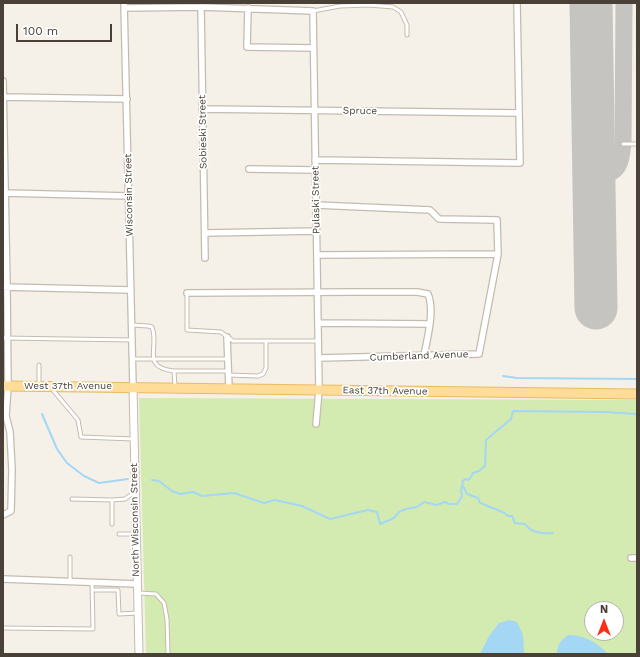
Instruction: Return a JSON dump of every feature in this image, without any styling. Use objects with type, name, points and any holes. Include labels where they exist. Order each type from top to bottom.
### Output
[{"type":"main road","name":"West 37th Avenue","points":[[5,386],[133,387]]},
{"type":"main road","name":"East 37th Avenue","points":[[133,387],[637,394]]},
{"type":"street","points":[[315,160],[520,163],[517,3]]},
{"type":"street","points":[[124,5],[178,5],[248,8],[289,6],[313,11]]},
{"type":"street","name":"Wisconsin Street","points":[[124,5],[133,387]]},
{"type":"street","name":"Sobieski Street","points":[[201,7],[205,258]]},
{"type":"street","points":[[248,8],[247,47],[313,48]]},
{"type":"street","name":"Pulaski Street","points":[[313,11],[319,358],[319,390],[316,424]]},
{"type":"street","points":[[3,81],[5,287],[4,416],[10,432],[12,470],[11,511],[3,515]]},
{"type":"street","points":[[3,97],[127,99]]},
{"type":"street","name":"Spruce","points":[[202,110],[519,113]]},
{"type":"street","points":[[249,169],[315,170]]},
{"type":"street","points":[[4,193],[129,196]]},
{"type":"street","name":"Cumberland Avenue","points":[[316,205],[430,210],[439,219],[497,220],[498,254],[479,354],[319,358]]},
{"type":"street","points":[[205,233],[316,231]]},
{"type":"street","points":[[317,255],[498,254]]},
{"type":"street","points":[[5,287],[131,290]]},
{"type":"street","points":[[187,293],[417,292],[428,294],[431,300],[430,324],[424,356]]},
{"type":"street","points":[[318,323],[430,324]]},
{"type":"street","points":[[227,337],[229,389]]},
{"type":"street","name":"North Wisconsin Street","points":[[133,387],[139,654]]},
{"type":"street","points":[[3,579],[137,584]]},
{"type":"lane","points":[[313,11],[340,6],[369,5],[393,7],[401,12],[408,25],[407,34]]},
{"type":"lane","points":[[623,144],[637,144]]},
{"type":"lane","points":[[187,293],[187,330],[221,332],[233,341],[318,341]]},
{"type":"lane","points":[[132,325],[152,327],[153,359],[159,368],[174,371],[228,373],[258,376],[264,374],[266,368],[266,341]]},
{"type":"lane","points":[[5,338],[132,340]]},
{"type":"lane","points":[[132,359],[228,359]]},
{"type":"lane","points":[[39,365],[39,386]]},
{"type":"lane","points":[[174,371],[175,388]]},
{"type":"lane","points":[[50,386],[78,420],[81,438],[134,439]]},
{"type":"lane","points":[[72,499],[125,499],[135,492]]},
{"type":"lane","points":[[112,500],[112,524]]},
{"type":"lane","points":[[119,534],[136,534]]},
{"type":"lane","points":[[70,557],[70,581]]},
{"type":"lane","points":[[3,628],[93,629],[92,582]]},
{"type":"lane","points":[[92,590],[118,590],[119,614],[138,613]]},
{"type":"lane","points":[[137,593],[156,594],[164,603],[167,619],[168,654]]},
{"type":"green space","points":[[139,398],[637,400],[637,654],[146,654]]},
{"type":"water","points":[[509,620],[517,622],[523,635],[524,654],[480,654],[489,636],[499,623]]},
{"type":"water","points":[[568,635],[584,638],[584,641],[592,641],[608,654],[557,654],[560,643]]},
{"type":"waterway","points":[[503,376],[517,378],[637,379]]},
{"type":"waterway","points":[[152,480],[159,481],[172,491],[180,494],[193,492],[202,496],[234,493],[264,503],[275,500],[302,506],[330,519],[368,510],[377,512],[380,524],[394,518],[399,512],[417,507],[424,502],[437,505],[445,502],[449,504],[457,504],[462,496],[461,491],[463,481],[465,479],[468,480],[473,473],[479,471],[485,466],[486,440],[511,419],[513,411],[605,412],[637,414]]},
{"type":"waterway","points":[[42,414],[57,449],[67,463],[84,476],[99,483],[128,479]]},
{"type":"waterway","points":[[463,486],[467,494],[478,498],[480,503],[503,512],[508,516],[512,516],[515,523],[525,524],[534,531],[553,533]]},
{"type":"taxiway","points":[[594,177],[613,171],[617,168],[621,158],[623,144],[624,3]]},
{"type":"runway","points":[[591,3],[596,308]]}]
